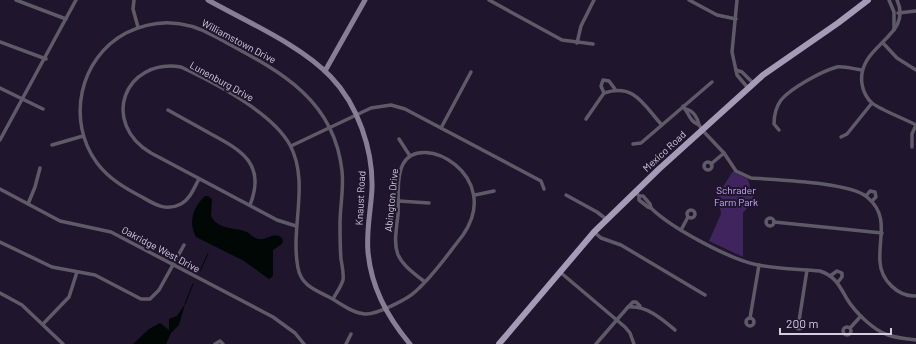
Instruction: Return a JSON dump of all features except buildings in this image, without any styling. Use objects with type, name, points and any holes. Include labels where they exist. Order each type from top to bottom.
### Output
[{"type":"main road","name":"Knaust Road","points":[[208,0],[297,50],[325,71],[343,92],[356,116],[365,140],[372,171],[368,233],[370,263],[376,285],[385,308],[410,344]]},
{"type":"main road","points":[[325,71],[365,0]]},
{"type":"main road","name":"Mexico Road","points":[[499,344],[606,219],[637,194],[701,127],[750,85],[868,0]]},
{"type":"street","points":[[16,0],[66,19]]},
{"type":"street","points":[[0,138],[46,59],[76,0]]},
{"type":"street","points":[[134,0],[133,9],[138,27]]},
{"type":"street","points":[[489,0],[562,40],[593,44]]},
{"type":"street","points":[[577,43],[581,26],[594,0]]},
{"type":"street","points":[[689,0],[717,15],[736,19]]},
{"type":"street","points":[[738,0],[732,52],[737,74],[750,85]]},
{"type":"street","points":[[889,0],[894,13],[894,30]]},
{"type":"street","points":[[897,0],[900,13],[899,21],[894,30],[868,57],[862,70],[863,89],[872,103],[916,125],[912,134],[912,147]]},
{"type":"street","points":[[894,13],[916,11]]},
{"type":"street","name":"Williamstown Drive","points":[[199,179],[190,196],[180,205],[166,208],[158,206],[122,186],[106,173],[91,153],[84,136],[79,111],[82,91],[88,72],[107,46],[138,27],[161,22],[176,22],[196,26],[290,79],[309,97],[330,128],[341,159],[343,186],[340,221],[343,277],[333,299]]},
{"type":"street","points":[[0,42],[46,59]]},
{"type":"street","points":[[883,42],[897,58],[916,70]]},
{"type":"street","name":"Lunenburg Drive","points":[[296,226],[280,222],[143,148],[129,134],[122,113],[125,96],[135,80],[152,68],[171,65],[181,67],[193,72],[256,108],[268,118],[291,146],[298,171],[300,183],[296,226],[296,246],[300,276],[310,287],[364,314],[372,314],[385,308]]},
{"type":"street","points":[[779,130],[774,124],[775,112],[781,100],[793,91],[821,73],[838,67],[862,70]]},
{"type":"street","points":[[736,70],[742,72],[750,85]]},
{"type":"street","points":[[440,128],[471,72]]},
{"type":"street","points":[[604,93],[601,86],[603,80],[609,81],[614,89]]},
{"type":"street","points":[[633,144],[641,143],[661,124],[684,108],[712,82]]},
{"type":"street","points":[[0,88],[43,109]]},
{"type":"street","points":[[586,119],[604,93],[614,89],[625,90],[635,95],[661,124]]},
{"type":"street","points":[[841,137],[847,134],[872,103]]},
{"type":"street","points":[[291,146],[371,108],[391,105],[405,109],[541,182],[544,189]]},
{"type":"street","points":[[684,108],[686,114],[694,123],[701,127],[724,153],[736,171],[751,178],[847,187],[866,196],[872,201],[879,214],[882,233],[880,262],[884,276],[896,290],[905,294],[916,296]]},
{"type":"street","points":[[168,110],[242,152],[250,163],[255,177],[254,192],[250,205]]},
{"type":"street","points":[[52,145],[84,136]]},
{"type":"street","points":[[385,308],[416,292],[469,227],[476,207],[475,195],[469,180],[455,165],[430,152],[417,152],[410,156],[399,139]]},
{"type":"street","points":[[711,164],[724,153]]},
{"type":"street","name":"Abington Drive","points":[[410,156],[402,166],[400,174],[395,242],[397,254],[408,269],[424,282]]},
{"type":"street","points":[[28,204],[35,187],[40,168]]},
{"type":"street","name":"Oakridge West Drive","points":[[0,189],[60,221],[111,232],[273,317],[295,333],[304,344]]},
{"type":"street","points":[[475,195],[494,191]]},
{"type":"street","points":[[866,196],[870,191],[875,192],[876,197],[872,201]]},
{"type":"street","points":[[637,194],[639,200],[651,208],[662,219],[738,260],[759,265],[820,271],[830,276],[838,282],[849,302],[879,331],[888,335],[916,340]]},
{"type":"street","points":[[566,195],[597,212],[606,219]]},
{"type":"street","points":[[399,201],[429,204]]},
{"type":"street","points":[[681,230],[688,217]]},
{"type":"street","points":[[774,222],[882,233]]},
{"type":"street","points":[[594,232],[602,238],[621,245],[705,295]]},
{"type":"street","points":[[0,242],[52,267],[95,275],[136,298],[146,300],[154,297],[159,290],[184,245]]},
{"type":"street","points":[[750,318],[759,265]]},
{"type":"street","points":[[799,321],[807,270]]},
{"type":"street","points":[[830,276],[837,271],[842,273],[842,277],[838,282]]},
{"type":"street","points":[[43,324],[69,297],[77,272]]},
{"type":"street","points":[[560,272],[630,332],[634,344]]},
{"type":"street","points":[[0,293],[22,305],[63,344]]},
{"type":"street","points":[[596,344],[628,307],[641,307],[666,322],[675,330]]},
{"type":"street","points":[[850,328],[862,316]]},
{"type":"street","points":[[346,344],[351,334]]},
{"type":"street","points":[[215,344],[220,341],[223,344]]},
{"type":"green space","name":"Schrader Farm Park","points":[[733,171],[748,179],[754,200],[743,213],[743,257],[709,241],[721,214],[718,195]]},
{"type":"shaded area","points":[[205,196],[212,199],[211,216],[218,224],[242,230],[257,239],[264,239],[273,235],[281,237],[283,240],[282,244],[273,250],[273,276],[269,279],[244,261],[196,237],[192,226],[193,215],[197,205]]},
{"type":"shaded area","points":[[185,304],[179,325],[171,333],[166,344],[133,344],[149,329],[160,323],[169,330],[169,319],[177,316]]},
{"type":"waterway","points":[[200,271],[208,254]]},
{"type":"waterway","points":[[185,304],[193,284]]}]
